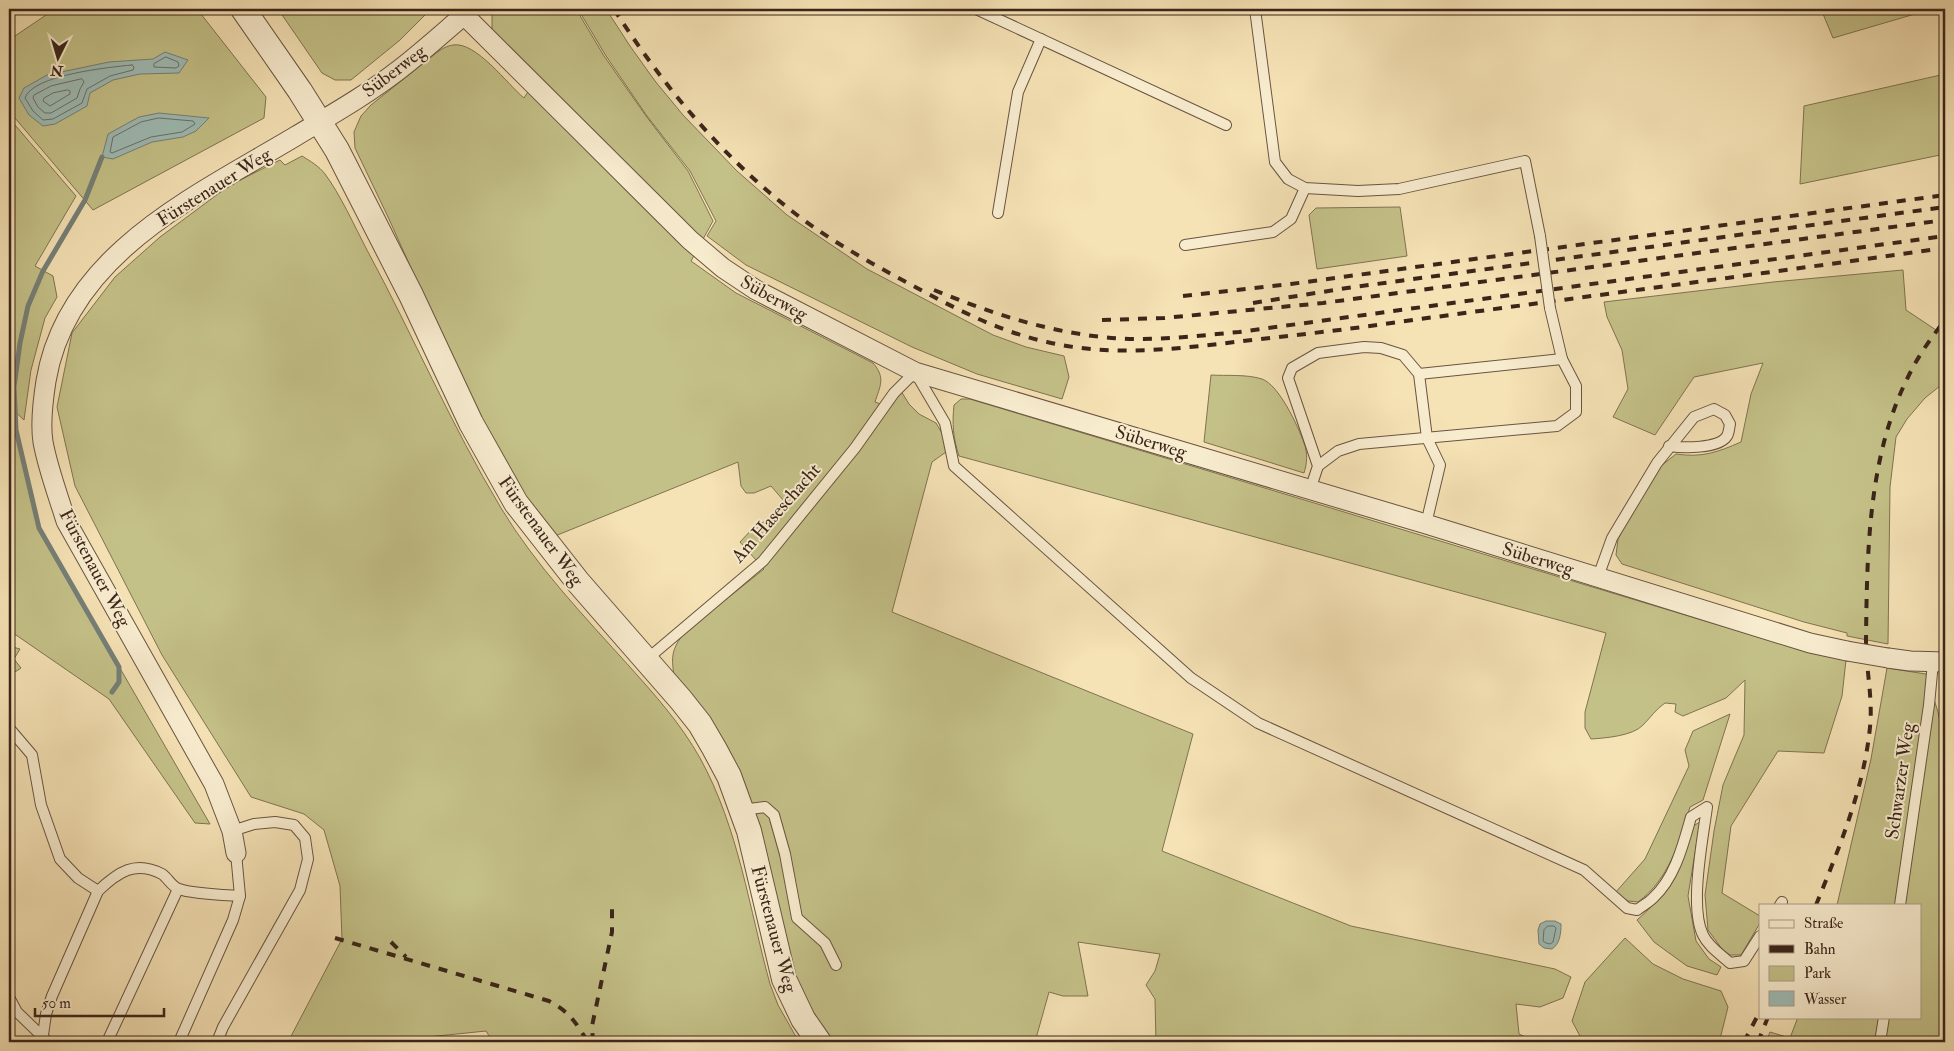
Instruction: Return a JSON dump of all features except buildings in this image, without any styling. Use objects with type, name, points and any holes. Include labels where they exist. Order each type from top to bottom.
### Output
[{"type":"street","name":"Fürstenauer Weg","points":[[243,9],[337,150],[410,295],[471,423],[516,503],[572,575],[700,724],[729,776],[749,831],[784,979],[803,1018],[819,1042]]},
{"type":"street","name":"Süberweg","points":[[320,122],[400,69],[466,12],[690,240],[722,268],[756,290],[915,372],[1426,524],[1810,643],[1888,658],[1939,662]]},
{"type":"street","name":"Fürstenauer Weg","points":[[236,852],[232,831],[214,784],[66,521],[43,440],[44,397],[50,359],[64,322],[85,289],[119,252],[172,210],[226,176],[320,122]]},
{"type":"lane","points":[[976,9],[1226,125]]},
{"type":"lane","points":[[1255,9],[1275,162],[1288,179],[1305,188],[1358,191],[1399,189],[1525,161],[1540,236],[1550,308],[1562,358],[1576,386],[1576,412],[1557,426],[1359,444],[1338,451],[1318,466],[1310,490]]},
{"type":"lane","points":[[998,213],[1018,92],[1041,39]]},
{"type":"lane","points":[[1185,245],[1273,232],[1292,219],[1305,188]]},
{"type":"lane","points":[[1318,466],[1288,378],[1292,368],[1318,353],[1364,347],[1381,348],[1402,355],[1419,374],[1427,438],[1440,465],[1426,524]]},
{"type":"lane","points":[[1419,374],[1562,358]]},
{"type":"lane","points":[[915,372],[945,423],[954,466],[1191,678],[1258,722],[1584,870],[1627,908],[1637,910],[1654,898],[1671,875],[1682,850],[1691,817],[1707,807],[1696,893],[1703,935],[1711,947],[1730,963],[1744,961],[1759,938]]},
{"type":"lane","name":"Am Haseschacht","points":[[646,661],[763,560],[855,448],[894,394],[915,372]]},
{"type":"lane","points":[[1598,577],[1612,538],[1657,463],[1669,446],[1694,417],[1714,409],[1725,415],[1730,424],[1728,435],[1719,444],[1681,448],[1669,446]]},
{"type":"lane","name":"Schwarzer Weg","points":[[1900,904],[1929,705],[1939,662]]},
{"type":"lane","points":[[9,728],[32,755],[41,805],[60,859],[78,878],[98,891]]},
{"type":"lane","name":"Fürstenauer Weg","points":[[742,810],[765,808],[774,815],[785,854],[796,918],[825,943],[836,965]]},
{"type":"lane","points":[[217,1042],[223,1026],[300,890],[308,859],[305,838],[294,825],[275,822],[254,824],[232,831]]},
{"type":"lane","points":[[179,1042],[233,920],[240,896],[236,852]]},
{"type":"lane","points":[[45,1041],[46,1014],[52,996],[98,891],[112,878],[130,868],[147,868],[164,875],[178,889],[240,896]]},
{"type":"lane","points":[[107,1042],[178,889]]},
{"type":"lane","points":[[9,997],[17,1012],[45,1041]]},
{"type":"lane","points":[[1880,1042],[1884,1018]]},
{"type":"green space","points":[[55,9],[197,9],[266,97],[264,118],[93,210],[9,111],[9,40]]},
{"type":"green space","points":[[278,9],[431,9],[400,40],[351,80],[335,80],[322,73]]},
{"type":"green space","points":[[492,9],[576,9],[604,56],[688,171],[713,221],[691,261],[736,293],[873,363],[881,378],[875,402],[889,407],[901,391],[909,404],[919,414],[936,423],[943,435],[946,452],[932,462],[892,612],[1193,734],[1162,851],[1351,926],[1555,969],[1571,977],[1563,998],[1540,1007],[1516,1004],[1519,1034],[1536,1042],[1156,1042],[1155,999],[1146,985],[1155,971],[1160,954],[1078,942],[1088,996],[1063,996],[1049,992],[1035,1042],[829,1042],[801,995],[777,915],[674,675],[673,668],[675,648],[684,633],[764,569],[740,542],[756,525],[772,519],[784,501],[771,486],[754,493],[746,493],[741,486],[738,462],[555,536],[523,496],[503,461],[443,339],[355,148],[354,132],[361,116],[371,105],[443,48],[453,45],[472,50],[491,65],[524,98],[538,76],[492,29]]},
{"type":"green space","points":[[578,9],[606,9],[655,81],[683,115],[737,171],[787,215],[867,269],[993,335],[1026,347],[1064,356],[1069,377],[1062,399],[977,374],[912,347],[746,265],[707,236],[716,221],[690,171],[647,116],[606,56]]},
{"type":"green space","points":[[1821,9],[1932,9],[1833,38]]},
{"type":"green space","points":[[1945,74],[1945,154],[1800,184],[1804,106]]},
{"type":"green space","points":[[9,118],[76,196],[35,266],[53,276],[57,297],[45,318],[31,370],[24,420],[9,406]]},
{"type":"green space","points":[[302,156],[323,171],[331,182],[384,282],[465,445],[501,508],[529,550],[561,590],[667,710],[685,733],[700,758],[713,785],[734,841],[770,984],[778,1005],[799,1042],[493,1042],[486,1031],[408,1039],[398,1042],[288,1042],[342,939],[340,886],[324,830],[304,814],[251,797],[162,655],[75,486],[57,407],[72,333],[115,277],[160,237],[230,185],[280,160],[285,165]]},
{"type":"green space","points":[[1400,207],[1407,256],[1317,269],[1309,215],[1316,208]]},
{"type":"green space","points":[[1903,270],[1906,310],[1945,336],[1945,382],[1925,398],[1907,419],[1896,437],[1890,487],[1888,644],[1847,636],[1847,633],[1804,622],[1622,564],[1616,555],[1618,539],[1661,466],[1676,454],[1702,455],[1725,449],[1741,442],[1751,394],[1763,363],[1694,377],[1655,435],[1613,417],[1628,389],[1622,350],[1607,317],[1604,302],[1773,282]]},
{"type":"green space","points":[[1211,375],[1256,377],[1262,379],[1275,389],[1293,417],[1304,443],[1307,458],[1304,473],[1204,442]]},
{"type":"green space","points":[[961,399],[970,399],[1811,653],[1846,660],[1842,696],[1824,753],[1778,751],[1731,826],[1722,893],[1759,915],[1759,925],[1741,955],[1730,955],[1722,949],[1708,930],[1705,895],[1723,785],[1744,735],[1745,680],[1726,698],[1683,716],[1675,712],[1676,704],[1665,703],[1643,725],[1633,732],[1591,739],[1585,728],[1585,712],[1606,633],[959,456],[954,437],[954,405]]},
{"type":"green space","points":[[9,423],[16,430],[39,528],[210,824],[195,823],[109,699],[16,635],[9,633]]},
{"type":"green space","points":[[9,646],[20,649],[14,659],[21,668],[9,676]]},
{"type":"green space","points":[[1887,668],[1926,674],[1938,712],[1945,748],[1945,1042],[1766,1042],[1770,1032],[1790,1038],[1798,1018],[1922,1018],[1922,904],[1837,904],[1871,759]]},
{"type":"green space","points":[[1730,714],[1703,800],[1690,807],[1672,859],[1658,883],[1649,893],[1638,902],[1628,901],[1615,893],[1645,859],[1689,766],[1685,750],[1693,731]]},
{"type":"green space","points":[[1700,822],[1688,896],[1696,941],[1709,959],[1721,967],[1717,975],[1687,966],[1654,942],[1637,920],[1659,899],[1674,879],[1689,842],[1693,826]]},
{"type":"green space","points":[[1625,938],[1653,964],[1683,979],[1721,991],[1728,1007],[1721,1035],[1717,1042],[1589,1042],[1581,1038],[1572,1021],[1585,982]]},
{"type":"water","points":[[165,52],[188,60],[179,73],[140,74],[113,80],[90,93],[87,106],[55,124],[43,126],[29,115],[19,98],[24,88],[47,75],[109,62],[153,59]]},
{"type":"water","points":[[159,113],[209,118],[196,131],[183,137],[152,142],[113,159],[102,157],[108,134],[139,117]]},
{"type":"water","points":[[1546,921],[1555,921],[1561,924],[1558,941],[1552,949],[1544,948],[1539,944],[1538,930],[1540,924]]},
{"type":"waterway","points":[[102,157],[85,200],[43,271],[28,306],[20,343],[14,387],[16,430],[39,528],[119,667],[119,682],[112,692]]},
{"type":"railway","points":[[614,9],[655,68],[700,124],[750,175],[805,221],[861,257],[965,313],[1013,333],[1073,347],[1124,351],[1226,343],[1373,326],[1945,248]]},
{"type":"railway","points":[[1183,296],[1291,284],[1945,195]]},
{"type":"railway","points":[[1253,303],[1347,288],[1945,207]]},
{"type":"railway","points":[[1102,320],[1164,318],[1323,303],[1945,220]]},
{"type":"railway","points":[[934,290],[984,309],[1061,331],[1113,338],[1190,337],[1239,332],[1945,236]]},
{"type":"railway","points":[[1816,904],[1849,818],[1867,750],[1871,716],[1866,640],[1867,573],[1872,506],[1877,472],[1895,408],[1908,377],[1925,347],[1945,320]]},
{"type":"railway","points":[[593,1042],[592,1026],[612,932],[612,901]]},
{"type":"railway","points":[[335,938],[549,1001],[568,1014],[588,1042]]},
{"type":"railway","points":[[391,942],[406,957]]},
{"type":"railway","points":[[1744,1042],[1759,1013]]},
{"type":"railway","points":[[1758,1042],[1768,1018]]}]
